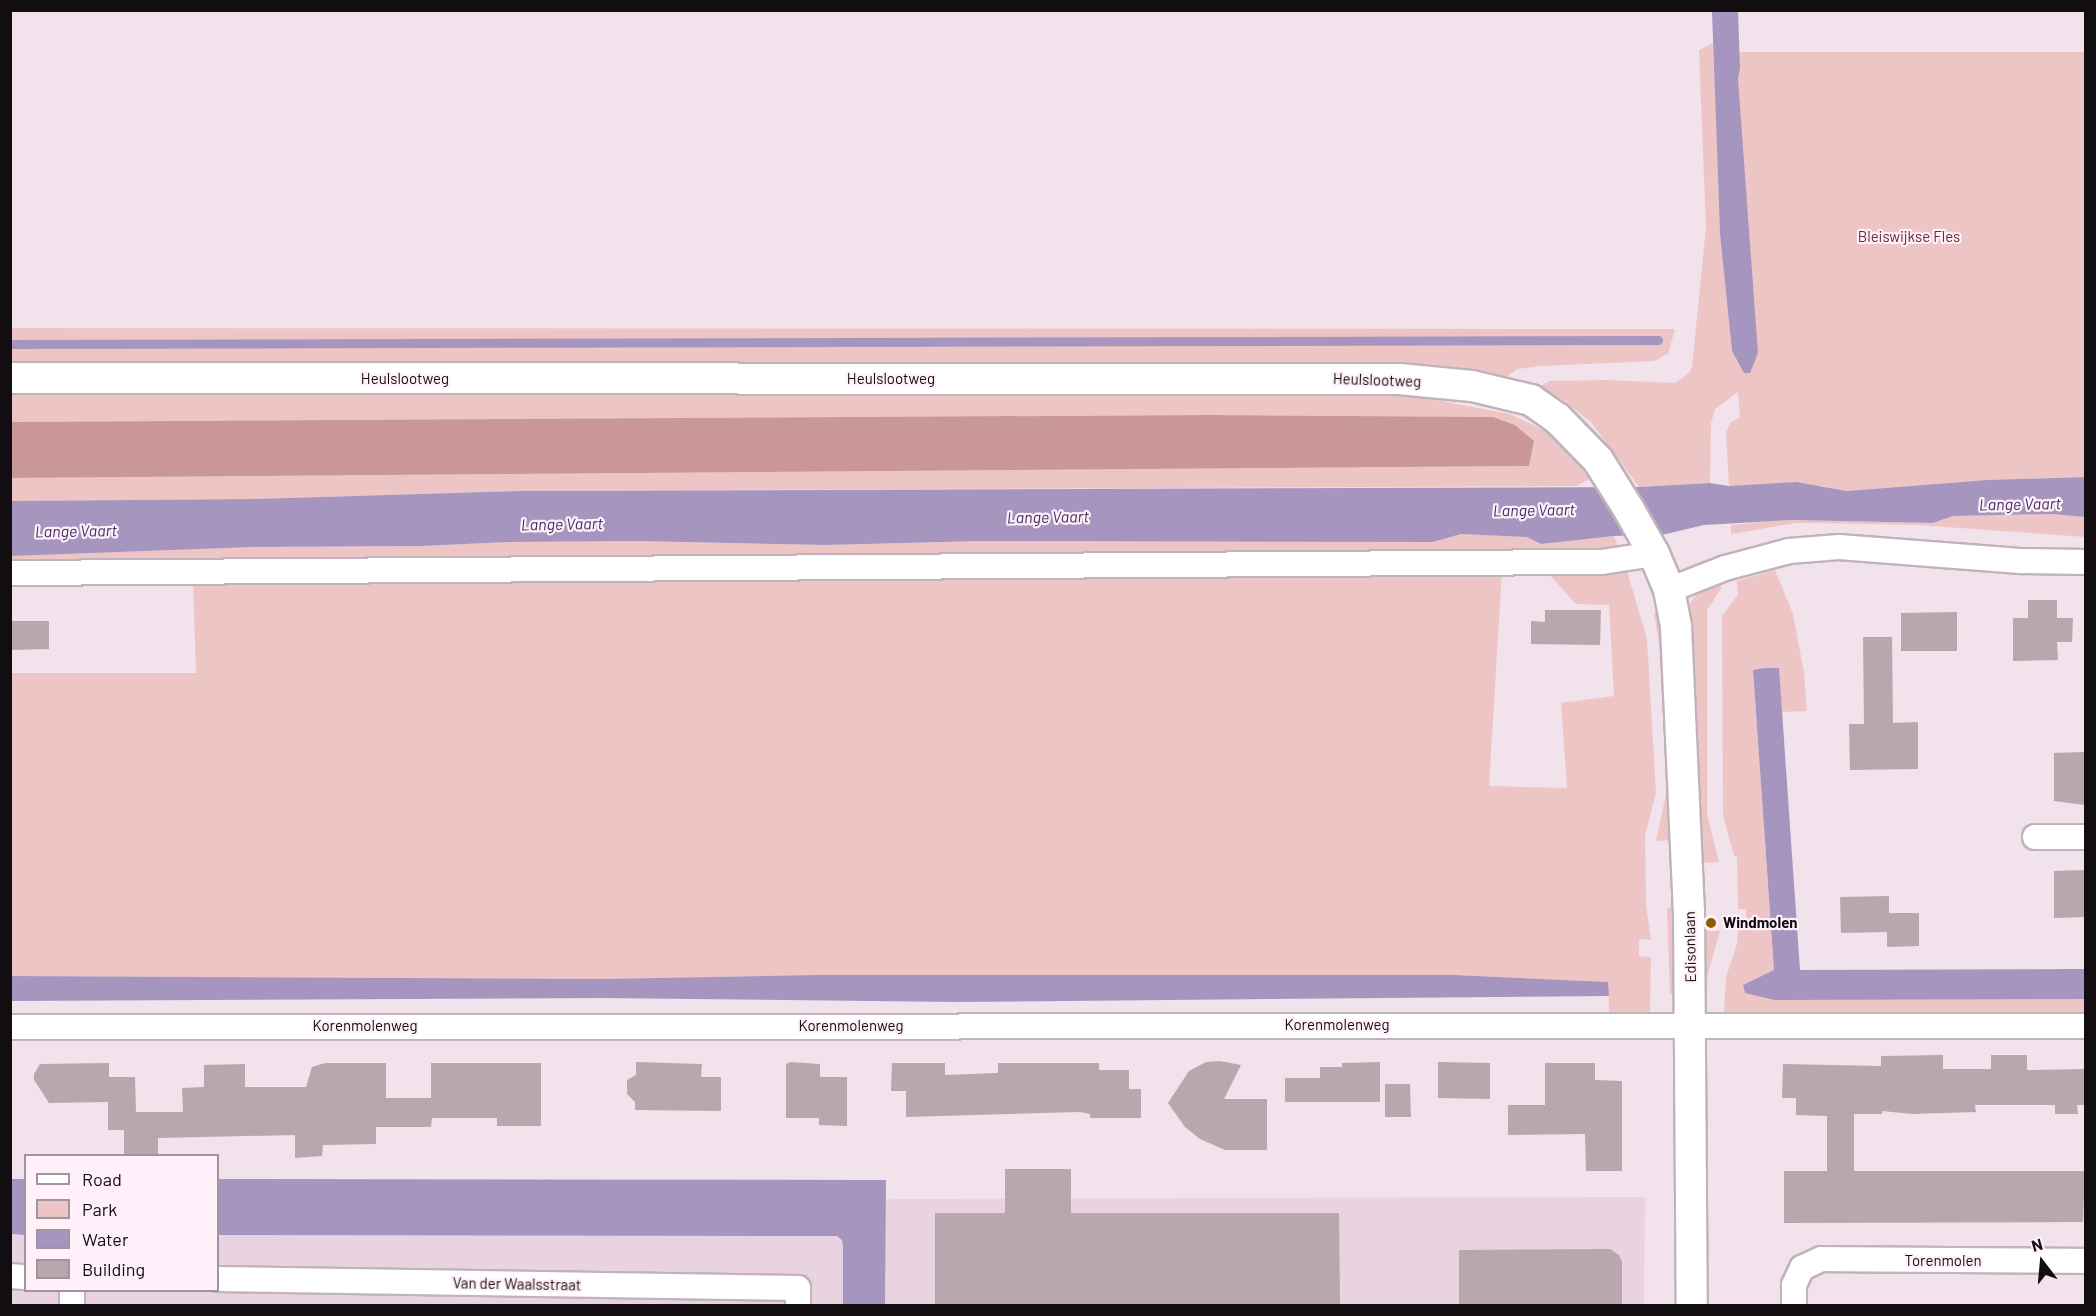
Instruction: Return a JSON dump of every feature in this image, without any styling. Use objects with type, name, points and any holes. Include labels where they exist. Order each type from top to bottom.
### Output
[{"type":"street","name":"Heulslootweg","points":[[10,378],[1399,379],[1472,386],[1532,400],[1557,418],[1598,460],[1654,554],[1670,590]]},
{"type":"street","points":[[1670,590],[1725,568],[1789,550],[1829,548],[2085,562]]},
{"type":"street","points":[[10,573],[1602,562],[1654,554]]},
{"type":"street","name":"Edisonlaan","points":[[1670,590],[1676,627],[1680,680],[1691,1025],[1692,1305]]},
{"type":"street","points":[[2035,837],[2085,837]]},
{"type":"street","points":[[1691,1025],[2085,1026]]},
{"type":"street","name":"Korenmolenweg","points":[[14,1026],[1691,1025]]},
{"type":"street","name":"Torenmolen","points":[[1794,1305],[1794,1285],[1802,1268],[1821,1259],[2085,1261]]},
{"type":"street","name":"Van der Waalsstraat","points":[[219,1279],[798,1288],[798,1305]]},
{"type":"shaded area","points":[[1210,415],[1493,417],[1515,425],[1534,441],[1529,466],[11,478],[11,422]]},
{"type":"shaded area","points":[[1645,1197],[1644,1305],[11,1305],[10,1201],[24,1201],[24,1292],[219,1292],[219,1201]]},
{"type":"green space","name":"Bleiswijkse Fles","points":[[1713,43],[1720,234],[1732,351],[1737,360],[1724,59],[1740,59],[1739,52],[2085,52],[2085,477],[1987,480],[1847,491],[1822,486],[1729,486],[1726,432],[1731,422],[1740,418],[1738,392],[1715,409],[1711,423],[1710,483],[1639,487],[1591,422],[1563,400],[1536,388],[1550,381],[1607,380],[1675,383],[1688,374],[1692,367],[1706,228],[1699,50]]},
{"type":"green space","points":[[10,328],[1675,329],[1668,354],[1654,361],[1541,366],[1517,369],[1505,378],[1430,369],[1336,363],[23,364],[11,363]]},
{"type":"green space","points":[[1354,392],[1419,397],[1510,414],[1549,433],[1568,448],[1592,477],[1577,486],[519,491],[256,499],[11,501],[11,478],[1529,466],[1534,442],[1515,425],[1493,417],[1210,415],[11,422],[10,393]]},
{"type":"green space","points":[[2051,514],[2085,517],[2086,537],[1918,525],[1818,523],[1796,523],[1731,534],[1731,525],[1790,520],[1933,523],[1953,516]]},
{"type":"green space","points":[[1461,534],[1527,537],[1541,544],[1614,536],[1621,554],[11,565],[10,556],[253,547],[422,546],[508,542],[637,541],[827,545],[981,541],[1433,542]]},
{"type":"green space","points":[[1620,569],[1627,571],[1647,639],[1656,793],[1645,836],[1646,905],[1651,940],[1639,939],[1639,956],[1651,957],[1650,1014],[1609,1013],[1608,982],[1455,975],[815,975],[601,979],[11,976],[11,673],[196,673],[193,579],[1502,571],[1489,786],[1567,788],[1561,703],[1614,696],[1609,605],[1576,604],[1546,571]]},
{"type":"green space","points":[[1775,570],[1793,614],[1804,673],[1807,711],[1782,712],[1778,668],[1753,670],[1774,970],[1744,985],[1745,993],[1774,1000],[2085,999],[2085,1013],[1724,1013],[1726,977],[1737,944],[1738,926],[1746,925],[1746,909],[1738,909],[1737,856],[1734,856],[1723,815],[1722,616],[1738,595],[1737,581]]},
{"type":"green space","points":[[1720,582],[1721,589],[1707,610],[1707,814],[1719,862],[1702,863],[1689,605],[1698,592]]},
{"type":"green space","points":[[1660,612],[1673,840],[1656,841],[1667,790],[1659,643],[1654,613]]},
{"type":"green space","points":[[1674,907],[1676,995],[1670,994],[1667,908]]},
{"type":"green space","points":[[1703,930],[1720,931],[1708,973],[1706,992],[1703,992]]},
{"type":"water","points":[[1712,11],[1738,11],[1740,67],[1738,79],[1758,353],[1750,373],[1744,373],[1732,351],[1720,234]]},
{"type":"water","name":"Lange Vaart","points":[[2086,477],[2085,517],[2051,514],[1953,516],[1933,523],[1791,520],[1704,525],[1666,534],[1614,536],[1541,544],[1527,537],[1461,534],[1433,542],[981,541],[827,545],[637,541],[508,542],[422,546],[253,547],[11,556],[10,501],[256,499],[519,491],[1639,487],[1710,483],[1729,486],[1796,482],[1847,491],[1987,480]]},
{"type":"water","points":[[1779,668],[1800,970],[2085,969],[2085,999],[1774,1000],[1745,993],[1743,985],[1774,970],[1753,670]]},
{"type":"water","points":[[815,975],[1455,975],[1608,982],[1609,996],[957,1002],[601,998],[10,1001],[11,976],[601,979]]},
{"type":"water","points":[[11,1179],[24,1179],[24,1235],[11,1234]]},
{"type":"water","points":[[219,1179],[886,1180],[885,1305],[843,1305],[843,1245],[842,1240],[837,1236],[219,1235]]},
{"type":"building","points":[[2028,600],[2057,600],[2057,618],[2073,618],[2072,642],[2057,642],[2058,660],[2013,661],[2013,618],[2028,618]]},
{"type":"building","points":[[1545,610],[1601,610],[1600,645],[1531,644],[1531,621],[1545,622]]},
{"type":"building","points":[[1957,612],[1957,651],[1901,651],[1901,613]]},
{"type":"building","points":[[11,621],[49,621],[49,649],[11,650]]},
{"type":"building","points":[[1863,637],[1892,637],[1893,723],[1918,722],[1918,769],[1850,770],[1849,724],[1864,724]]},
{"type":"building","points":[[2084,752],[2085,805],[2054,801],[2054,753]]},
{"type":"building","points":[[2085,870],[2085,917],[2054,918],[2054,871]]},
{"type":"building","points":[[1889,896],[1889,913],[1919,913],[1919,946],[1887,947],[1887,932],[1841,933],[1840,897]]},
{"type":"building","points":[[1943,1055],[1943,1069],[1991,1069],[1991,1055],[2027,1055],[2027,1070],[2085,1069],[2085,1105],[2077,1105],[2078,1114],[2055,1114],[2055,1105],[1975,1105],[1976,1112],[1912,1114],[1882,1111],[1882,1114],[1854,1114],[1854,1171],[2085,1171],[2083,1222],[1784,1223],[1784,1171],[1827,1171],[1827,1116],[1796,1115],[1796,1098],[1782,1098],[1783,1064],[1881,1066],[1881,1056]]},
{"type":"building","points":[[1220,1061],[1241,1065],[1224,1099],[1267,1099],[1267,1150],[1225,1150],[1200,1139],[1185,1127],[1168,1103],[1189,1071],[1206,1062]]},
{"type":"building","points":[[636,1062],[702,1064],[701,1077],[721,1077],[721,1111],[635,1110],[635,1102],[627,1094],[627,1080],[636,1075]]},
{"type":"building","points":[[790,1062],[820,1064],[820,1077],[847,1077],[847,1126],[819,1125],[819,1118],[786,1118],[786,1064]]},
{"type":"building","points":[[1380,1062],[1380,1102],[1285,1102],[1285,1078],[1320,1078],[1320,1067],[1342,1067],[1342,1063]]},
{"type":"building","points":[[1438,1062],[1490,1063],[1490,1099],[1438,1098]]},
{"type":"building","points":[[109,1063],[109,1077],[135,1077],[136,1112],[183,1112],[182,1088],[204,1087],[204,1065],[245,1064],[245,1087],[306,1087],[312,1067],[325,1063],[386,1063],[386,1098],[431,1098],[431,1063],[541,1063],[541,1126],[497,1126],[497,1118],[432,1118],[431,1127],[376,1127],[376,1144],[323,1145],[322,1156],[295,1158],[295,1135],[158,1138],[158,1154],[124,1154],[124,1130],[108,1130],[108,1102],[49,1103],[34,1080],[34,1074],[40,1064]]},
{"type":"building","points":[[892,1063],[945,1063],[945,1075],[998,1073],[998,1063],[1099,1063],[1099,1070],[1129,1070],[1129,1089],[1141,1089],[1141,1118],[1090,1118],[1090,1114],[1080,1112],[906,1117],[906,1091],[891,1091]]},
{"type":"building","points":[[1545,1063],[1595,1063],[1595,1080],[1622,1081],[1622,1171],[1586,1171],[1585,1134],[1508,1135],[1508,1105],[1545,1105]]},
{"type":"building","points":[[1385,1084],[1410,1084],[1411,1117],[1385,1117]]},
{"type":"building","points":[[1005,1169],[1071,1169],[1071,1213],[1339,1213],[1340,1305],[935,1305],[935,1213],[1005,1213]]},
{"type":"building","points":[[1610,1249],[1619,1255],[1622,1262],[1622,1305],[1459,1305],[1459,1250]]},
{"type":"waterway","points":[[10,344],[1658,340]]},
{"type":"place","name":"Windmolen","points":[[1711,923]]}]
